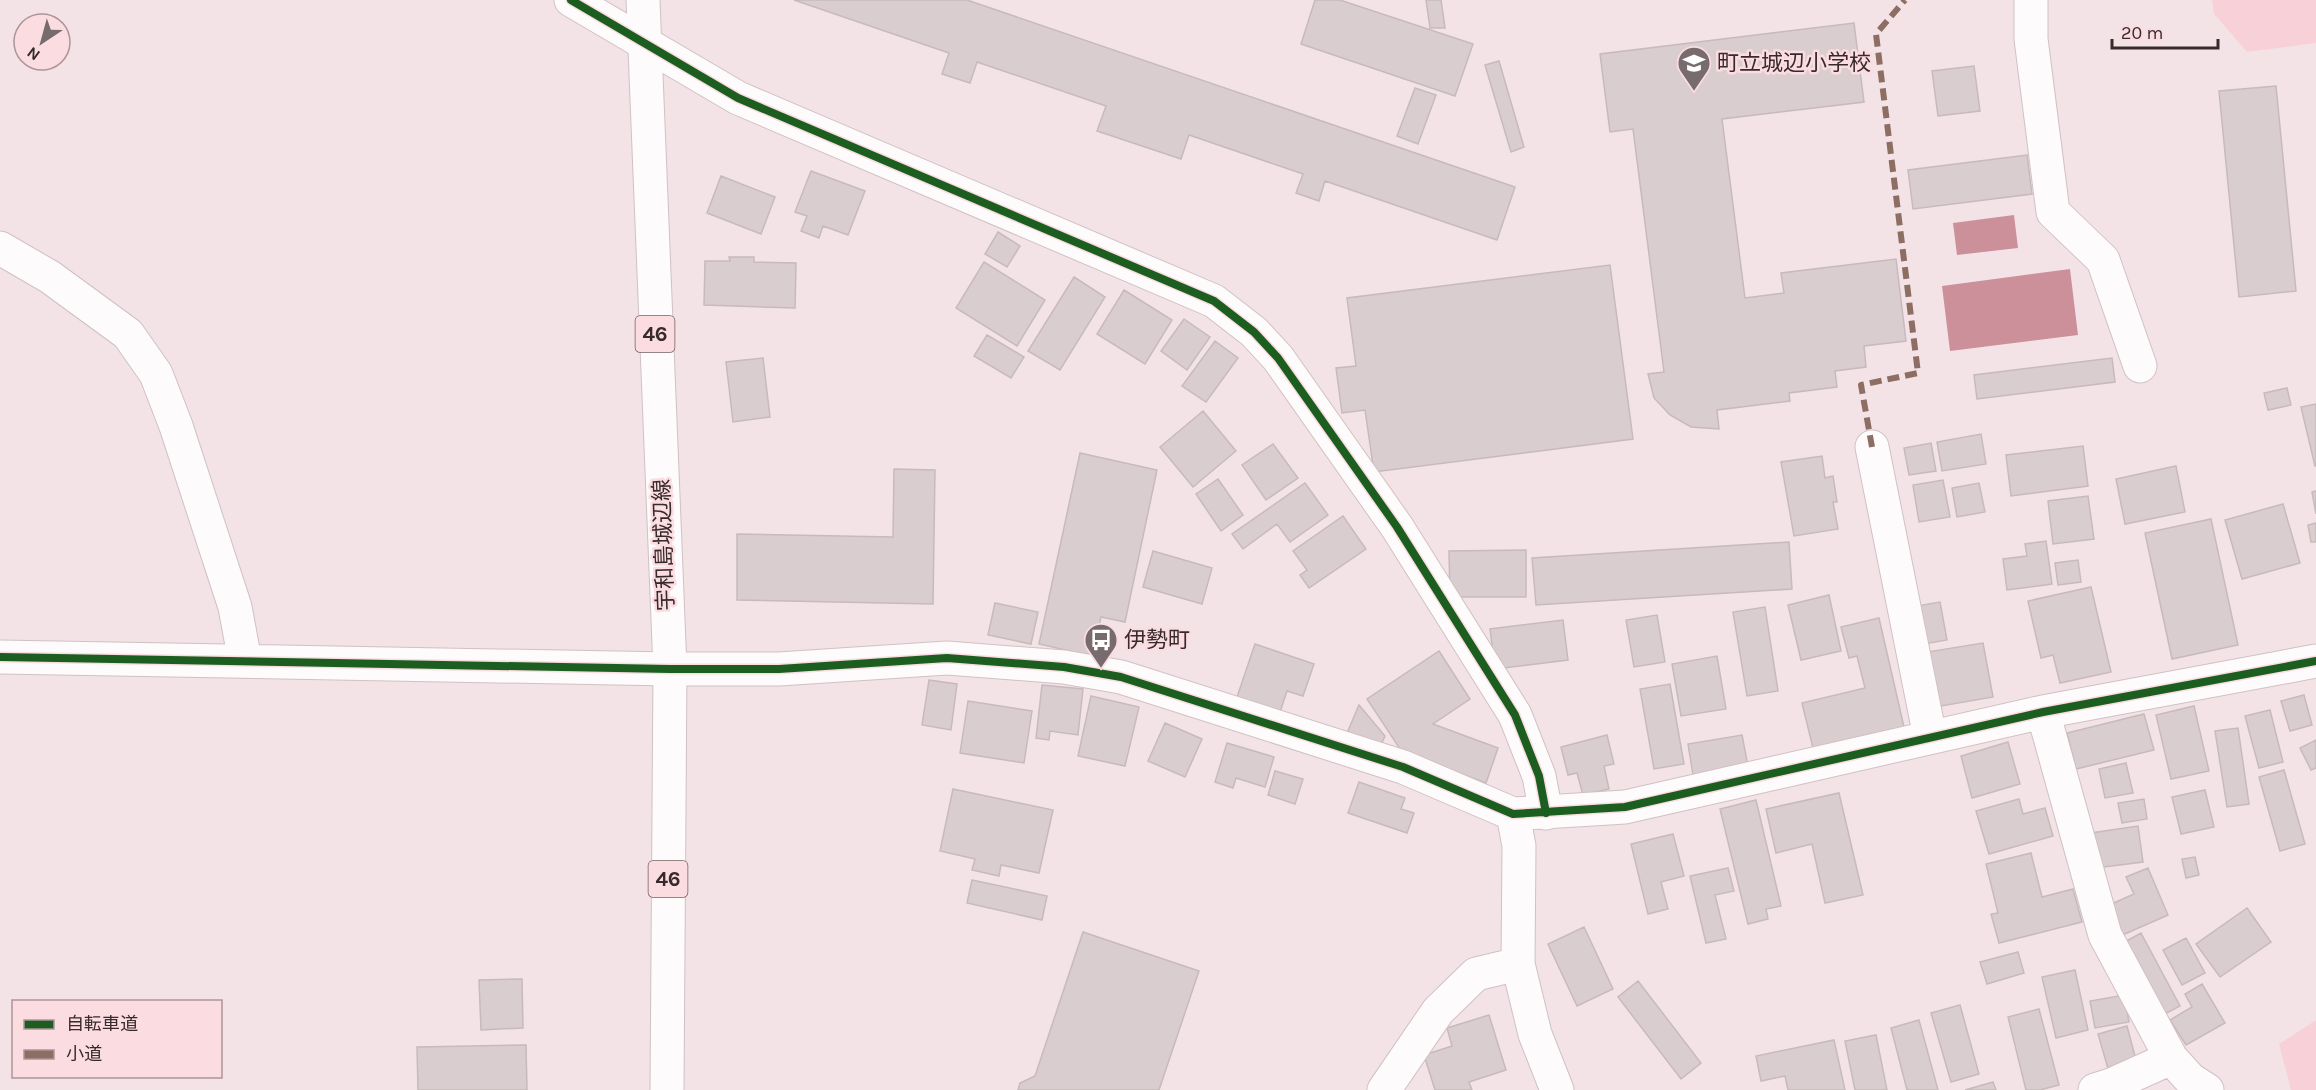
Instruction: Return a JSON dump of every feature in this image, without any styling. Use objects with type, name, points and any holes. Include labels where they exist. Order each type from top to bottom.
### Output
[{"type":"street","points":[[571,0],[738,98],[1214,302],[1254,332],[1278,358],[1397,527],[1515,715],[1539,776],[1546,813]]},
{"type":"street","name":"宇和島城辺線","points":[[643,0],[670,669],[667,1090]]},
{"type":"street","points":[[2031,0],[2031,39],[2053,212],[2103,260],[2140,366]]},
{"type":"street","points":[[0,248],[50,277],[128,334],[156,374],[176,426],[235,607],[245,662]]},
{"type":"street","points":[[1872,447],[1930,737]]},
{"type":"street","points":[[0,657],[670,669],[779,669],[947,658],[1064,668],[1121,677],[1403,767],[1513,814],[1625,807],[2043,711],[2316,661]]},
{"type":"street","points":[[2043,711],[2105,935],[2171,1058],[2190,1079],[2207,1090]]},
{"type":"street","points":[[1513,814],[1519,846],[1518,964],[1535,1034],[1557,1090]]},
{"type":"street","points":[[1384,1090],[1438,1011],[1476,974],[1518,964]]},
{"type":"street","points":[[2095,1090],[2171,1058]]},
{"type":"shaded area","points":[[2212,0],[2316,0],[2316,43],[2247,52],[2214,14]]},
{"type":"shaded area","points":[[2014,215],[2018,248],[1957,255],[1953,223]]},
{"type":"shaded area","points":[[2070,269],[2078,335],[1950,351],[1942,286]]},
{"type":"shaded area","points":[[2316,1020],[2316,1090],[2291,1090],[2279,1044]]},
{"type":"building","points":[[794,0],[967,0],[1515,187],[1497,240],[1325,181],[1319,201],[1296,193],[1303,174],[1189,135],[1181,159],[1097,131],[1106,106],[977,62],[970,83],[942,74],[949,53]]},
{"type":"building","points":[[1315,0],[1340,0],[1473,44],[1455,96],[1301,44]]},
{"type":"building","points":[[1426,0],[1441,0],[1445,28],[1430,28]]},
{"type":"building","points":[[1854,23],[1864,102],[1722,119],[1745,298],[1784,293],[1781,273],[1896,259],[1906,341],[1864,346],[1866,367],[1835,371],[1837,387],[1789,393],[1790,401],[1717,410],[1719,429],[1691,427],[1670,415],[1654,398],[1648,374],[1664,372],[1633,129],[1610,132],[1600,54]]},
{"type":"building","points":[[1499,61],[1524,147],[1511,152],[1485,65]]},
{"type":"building","points":[[1974,66],[1980,111],[1938,116],[1932,71]]},
{"type":"building","points":[[2276,86],[2296,291],[2239,297],[2219,91]]},
{"type":"building","points":[[1415,88],[1436,95],[1418,144],[1397,136]]},
{"type":"building","points":[[2027,155],[2032,194],[1913,209],[1908,170]]},
{"type":"building","points":[[811,171],[865,191],[848,235],[823,226],[819,238],[801,231],[807,216],[795,212]]},
{"type":"building","points":[[721,176],[775,197],[761,234],[707,213]]},
{"type":"building","points":[[998,232],[1020,246],[1007,267],[985,254]]},
{"type":"building","points":[[729,257],[754,257],[754,262],[796,263],[795,308],[704,305],[705,261],[730,261]]},
{"type":"building","points":[[984,262],[1045,300],[1017,346],[956,308]]},
{"type":"building","points":[[1610,265],[1633,439],[1374,472],[1365,410],[1342,413],[1336,368],[1356,366],[1347,298]]},
{"type":"building","points":[[1074,277],[1105,297],[1060,370],[1028,351]]},
{"type":"building","points":[[1124,290],[1172,320],[1145,364],[1097,334]]},
{"type":"building","points":[[1184,319],[1210,337],[1187,370],[1161,351]]},
{"type":"building","points":[[987,335],[1024,357],[1011,378],[974,356]]},
{"type":"building","points":[[1215,341],[1238,358],[1206,402],[1182,386]]},
{"type":"building","points":[[763,358],[770,417],[733,422],[726,362]]},
{"type":"building","points":[[2112,358],[2115,382],[1977,399],[1974,375]]},
{"type":"building","points":[[2287,388],[2291,405],[2268,410],[2264,393]]},
{"type":"building","points":[[2316,404],[2316,466],[2315,466],[2301,407]]},
{"type":"building","points":[[1203,411],[1236,451],[1193,487],[1160,447]]},
{"type":"building","points":[[1981,434],[1986,464],[1942,471],[1937,442]]},
{"type":"building","points":[[1931,443],[1936,471],[1909,475],[1904,448]]},
{"type":"building","points":[[1273,444],[1298,478],[1266,500],[1242,465]]},
{"type":"building","points":[[2083,446],[2088,486],[2011,496],[2006,455]]},
{"type":"building","points":[[1080,453],[1157,470],[1125,622],[1101,617],[1092,656],[1039,644]]},
{"type":"building","points":[[1822,456],[1825,478],[1833,476],[1837,502],[1833,502],[1838,529],[1794,536],[1781,462]]},
{"type":"building","points":[[2176,466],[2185,512],[2125,524],[2116,479]]},
{"type":"building","points":[[894,469],[935,470],[933,604],[737,600],[737,534],[893,537]]},
{"type":"building","points":[[1218,479],[1243,515],[1221,531],[1196,494]]},
{"type":"building","points":[[1943,480],[1950,517],[1919,522],[1913,485]]},
{"type":"building","points":[[1305,483],[1328,515],[1290,542],[1277,524],[1243,549],[1232,534]]},
{"type":"building","points":[[1979,483],[1985,512],[1957,517],[1952,488]]},
{"type":"building","points":[[2316,491],[2316,514],[2312,492]]},
{"type":"building","points":[[2088,496],[2094,539],[2053,544],[2048,501]]},
{"type":"building","points":[[2283,504],[2300,563],[2242,579],[2225,520]]},
{"type":"building","points":[[1343,516],[1366,549],[1309,588],[1300,575],[1307,570],[1293,551]]},
{"type":"building","points":[[2211,519],[2238,645],[2172,659],[2145,533]]},
{"type":"building","points":[[2316,523],[2316,542],[2311,542],[2308,525]]},
{"type":"building","points":[[2046,541],[2052,584],[2007,590],[2003,559],[2027,556],[2025,544]]},
{"type":"building","points":[[1789,542],[1792,589],[1536,605],[1532,558]]},
{"type":"building","points":[[1526,550],[1526,597],[1450,597],[1449,551]]},
{"type":"building","points":[[1153,551],[1212,568],[1202,604],[1143,587]]},
{"type":"building","points":[[2078,560],[2081,582],[2058,585],[2055,563]]},
{"type":"building","points":[[2091,587],[2111,672],[2060,683],[2053,655],[2041,658],[2028,601]]},
{"type":"building","points":[[1829,595],[1841,651],[1801,660],[1788,605]]},
{"type":"building","points":[[1940,602],[1947,640],[1918,645],[1911,607]]},
{"type":"building","points":[[995,603],[1038,612],[1031,644],[988,635]]},
{"type":"building","points":[[1765,607],[1778,691],[1747,696],[1733,612]]},
{"type":"building","points":[[1657,615],[1665,662],[1634,667],[1626,620]]},
{"type":"building","points":[[1879,618],[1904,727],[1813,748],[1802,703],[1865,688],[1857,656],[1849,658],[1841,627]]},
{"type":"building","points":[[1563,620],[1568,660],[1495,669],[1490,629]]},
{"type":"building","points":[[1983,643],[1993,697],[1930,708],[1921,653]]},
{"type":"building","points":[[1255,644],[1314,664],[1303,696],[1287,691],[1280,712],[1237,697]]},
{"type":"building","points":[[1439,651],[1470,699],[1433,724],[1498,748],[1486,783],[1402,752],[1367,699]]},
{"type":"building","points":[[1717,656],[1726,709],[1681,716],[1672,664]]},
{"type":"building","points":[[929,680],[957,684],[951,730],[922,725]]},
{"type":"building","points":[[1670,684],[1684,764],[1654,769],[1640,689]]},
{"type":"building","points":[[1042,685],[1083,689],[1078,735],[1050,731],[1049,740],[1036,738]]},
{"type":"building","points":[[2304,695],[2312,725],[2290,731],[2281,701]]},
{"type":"building","points":[[1091,696],[1139,707],[1125,766],[1078,756]]},
{"type":"building","points":[[968,701],[1032,711],[1024,763],[960,753]]},
{"type":"building","points":[[1359,705],[1385,736],[1380,747],[1347,733]]},
{"type":"building","points":[[2194,706],[2209,771],[2171,779],[2156,715]]},
{"type":"building","points":[[2270,710],[2283,762],[2259,768],[2245,716]]},
{"type":"building","points":[[2144,714],[2154,750],[2076,769],[2067,733]]},
{"type":"building","points":[[1165,723],[1202,739],[1185,777],[1148,761]]},
{"type":"building","points":[[2238,728],[2249,804],[2227,807],[2215,731]]},
{"type":"building","points":[[1607,735],[1614,764],[1604,766],[1609,789],[1583,795],[1577,773],[1568,775],[1561,747]]},
{"type":"building","points":[[1742,735],[1748,766],[1693,775],[1688,744]]},
{"type":"building","points":[[2316,740],[2316,768],[2311,770],[2300,748]]},
{"type":"building","points":[[2008,742],[2020,784],[1972,798],[1961,756]]},
{"type":"building","points":[[1227,743],[1274,757],[1265,787],[1236,778],[1233,788],[1215,782]]},
{"type":"building","points":[[2126,763],[2133,793],[2105,798],[2099,769]]},
{"type":"building","points":[[2284,770],[2305,844],[2280,851],[2259,777]]},
{"type":"building","points":[[1275,771],[1303,779],[1295,804],[1268,795]]},
{"type":"building","points":[[1359,782],[1405,798],[1401,809],[1414,813],[1407,833],[1348,813]]},
{"type":"building","points":[[953,789],[1053,810],[1039,873],[1001,865],[999,876],[972,870],[975,859],[940,851]]},
{"type":"building","points":[[2205,790],[2214,827],[2181,834],[2172,797]]},
{"type":"building","points":[[1839,793],[1863,895],[1825,903],[1812,844],[1776,853],[1766,809]]},
{"type":"building","points":[[2019,799],[2023,814],[2045,808],[2053,836],[1989,854],[1976,811]]},
{"type":"building","points":[[2144,799],[2147,819],[2122,823],[2118,803]]},
{"type":"building","points":[[1756,800],[1781,906],[1766,909],[1768,919],[1748,924],[1720,809]]},
{"type":"building","points":[[2138,826],[2143,862],[2096,868],[2091,833]]},
{"type":"building","points":[[1673,834],[1684,876],[1661,882],[1668,909],[1648,914],[1631,844]]},
{"type":"building","points":[[2031,853],[2042,897],[2073,889],[2082,922],[1999,943],[1991,914],[1998,913],[1986,864]]},
{"type":"building","points":[[2195,857],[2199,875],[2186,878],[2182,859]]},
{"type":"building","points":[[1728,868],[1734,891],[1715,895],[1726,939],[1706,943],[1690,876]]},
{"type":"building","points":[[2148,868],[2168,915],[2118,937],[2105,907],[2134,894],[2126,877]]},
{"type":"building","points":[[972,880],[1047,896],[1042,920],[967,903]]},
{"type":"building","points":[[2247,908],[2271,942],[2220,977],[2196,944]]},
{"type":"building","points":[[1584,927],[1613,989],[1577,1006],[1548,944]]},
{"type":"building","points":[[1083,932],[1199,971],[1159,1090],[1018,1090],[1020,1083],[1035,1076]]},
{"type":"building","points":[[2141,933],[2180,1006],[2159,1017],[2119,945]]},
{"type":"building","points":[[2186,938],[2205,973],[2182,985],[2163,950]]},
{"type":"building","points":[[2018,952],[2024,973],[1987,984],[1980,962]]},
{"type":"building","points":[[2075,970],[2088,1030],[2056,1038],[2042,977]]},
{"type":"building","points":[[522,979],[523,1028],[481,1030],[479,980]]},
{"type":"building","points":[[1638,981],[1701,1063],[1681,1079],[1618,997]]},
{"type":"building","points":[[2202,984],[2225,1023],[2186,1045],[2170,1020],[2192,1007],[2185,994]]},
{"type":"building","points":[[2124,995],[2129,1022],[2095,1028],[2090,1001]]},
{"type":"building","points":[[1960,1005],[1979,1074],[1951,1082],[1931,1013]]},
{"type":"building","points":[[2039,1009],[2059,1085],[2040,1090],[2026,1090],[2008,1017]]},
{"type":"building","points":[[1489,1015],[1506,1070],[1469,1082],[1472,1090],[1435,1090],[1424,1055],[1452,1046],[1447,1028]]},
{"type":"building","points":[[1919,1020],[1938,1090],[1907,1090],[1891,1028]]},
{"type":"building","points":[[2127,1026],[2137,1064],[2109,1072],[2098,1034]]},
{"type":"building","points":[[1876,1035],[1887,1090],[1855,1090],[1845,1041]]},
{"type":"building","points":[[1834,1040],[1845,1090],[1788,1090],[1785,1076],[1761,1081],[1756,1056]]},
{"type":"building","points":[[526,1045],[527,1090],[418,1090],[417,1047]]},
{"type":"building","points":[[1993,1082],[1996,1090],[1965,1090]]},
{"type":"marked path","points":[[1872,447],[1861,385],[1918,373],[1876,34],[1905,0]]},
{"type":"cycle path","points":[[571,0],[738,98],[1214,301],[1254,332],[1278,358],[1397,527],[1515,715],[1539,776],[1546,813]]},
{"type":"cycle path","points":[[0,657],[670,669],[779,669],[947,658],[1064,667],[1121,677],[1403,767],[1513,814],[1625,807],[2043,712],[2316,661]]},
{"type":"place","name":"町立城辺小学校","points":[[1694,92]]},
{"type":"place","name":"伊勢町","points":[[1101,669]]}]
